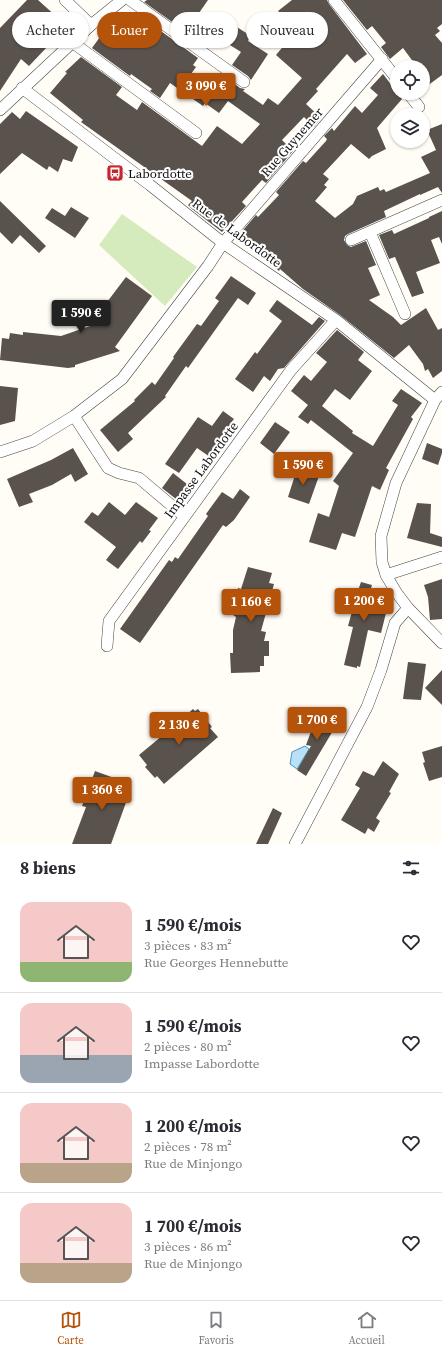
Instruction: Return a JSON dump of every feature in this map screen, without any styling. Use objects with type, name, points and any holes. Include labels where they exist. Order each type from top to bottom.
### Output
[{"type":"street","points":[[65,0],[92,25]]},
{"type":"street","points":[[89,28],[122,0]]},
{"type":"street","points":[[130,0],[244,82]]},
{"type":"street","points":[[334,0],[390,70]]},
{"type":"street","points":[[0,110],[65,48]]},
{"type":"street","points":[[80,48],[196,133]]},
{"type":"street","name":"Rue Guynemer","points":[[0,452],[33,441],[74,416],[122,379],[208,266],[223,243],[382,59]]},
{"type":"street","name":"Rue de Labordotte","points":[[22,88],[144,180],[223,243],[336,320],[438,396]]},
{"type":"street","points":[[414,100],[419,107]]},
{"type":"street","points":[[351,240],[442,200]]},
{"type":"street","points":[[370,232],[405,314]]},
{"type":"street","name":"Impasse Labordotte","points":[[108,646],[109,621],[291,370],[336,320]]},
{"type":"street","points":[[438,396],[396,483],[381,536],[382,562],[386,575],[408,608],[442,642]]},
{"type":"street","points":[[74,416],[108,468],[119,473],[139,478],[184,516]]},
{"type":"street","points":[[386,575],[442,557]]},
{"type":"street","points":[[295,844],[367,707],[381,670],[395,623],[408,608]]},
{"type":"green space","points":[[122,214],[197,267],[165,306],[99,245]]},
{"type":"water","points":[[305,746],[309,749],[297,769],[290,764],[292,752]]},
{"type":"building","points":[[27,0],[38,0],[51,12],[15,12]]},
{"type":"building","points":[[147,0],[208,0],[200,12],[170,12],[170,20],[162,15],[162,12],[158,12],[144,2]]},
{"type":"building","points":[[292,0],[327,0],[367,54],[355,63],[347,54],[316,89],[318,91],[306,104],[321,118],[314,127],[304,117],[282,140],[293,151],[266,183],[262,180],[242,202],[246,206],[222,232],[188,205],[192,201],[81,122],[83,120],[50,93],[67,73],[65,72],[81,57],[122,87],[116,95],[137,110],[142,102],[202,146],[217,126],[242,144],[260,124],[228,101],[219,113],[205,103],[203,106],[170,83],[160,98],[150,91],[152,89],[131,74],[130,76],[92,48],[97,41],[97,48],[162,48],[162,32],[170,38],[170,48],[184,48],[198,58],[193,65],[196,67],[191,74],[211,88],[213,84],[217,87],[224,76],[240,88],[245,89],[243,91],[263,105],[268,98],[278,105],[302,78],[276,55],[282,48],[328,48],[328,12],[278,11]]},
{"type":"building","points":[[343,0],[442,0],[442,24],[437,28],[440,31],[435,35],[442,43],[442,75],[430,84],[430,60],[412,60],[403,48],[390,59],[381,47],[386,43],[372,26],[367,30]]},
{"type":"building","points":[[12,16],[12,48],[46,48],[29,66],[21,59],[0,91],[0,28]]},
{"type":"building","points":[[238,28],[246,33],[246,48],[259,48],[268,54],[251,80],[248,76],[232,65],[241,52],[235,48],[238,48]]},
{"type":"building","points":[[383,74],[390,83],[390,100],[401,100],[394,108],[390,108],[390,113],[377,128],[386,149],[369,159],[351,144],[323,174],[329,179],[324,185],[327,187],[315,201],[335,218],[353,204],[357,196],[378,187],[380,191],[384,189],[386,192],[430,173],[421,157],[436,150],[430,137],[430,129],[442,124],[442,193],[438,187],[384,211],[386,217],[348,234],[345,236],[344,240],[347,245],[351,247],[366,241],[376,265],[368,268],[380,295],[369,300],[393,317],[401,325],[426,308],[438,330],[442,328],[442,371],[433,378],[428,369],[425,371],[423,364],[409,345],[394,358],[340,315],[303,289],[280,269],[279,271],[239,235],[256,215],[258,217],[279,195],[276,192],[303,161],[306,163],[326,141],[327,139],[324,136],[332,128],[334,131],[355,106],[362,113],[378,95],[370,88]]},
{"type":"building","points":[[26,111],[78,147],[72,162],[63,159],[58,172],[49,166],[47,170],[22,153],[0,174],[0,124],[12,112],[20,119]]},
{"type":"building","points":[[0,201],[46,246],[39,253],[20,235],[12,244],[0,232]]},
{"type":"building","points":[[71,207],[89,218],[75,238],[45,218],[52,208],[65,216]]},
{"type":"building","points":[[442,211],[442,244],[439,237],[431,240],[440,263],[416,272],[424,293],[412,297],[395,257],[389,259],[379,235],[392,230],[394,234]]},
{"type":"building","points":[[231,276],[256,293],[248,305],[238,298],[188,368],[186,366],[165,396],[166,397],[128,433],[133,439],[118,452],[100,430],[135,401],[134,400],[152,382],[155,385],[197,324],[201,326],[219,301],[215,298]]},
{"type":"building","points":[[126,277],[152,296],[115,347],[120,351],[75,365],[75,367],[68,368],[0,360],[2,338],[9,339],[10,333],[23,335],[23,332],[61,336],[93,325],[103,311],[101,310]]},
{"type":"building","points":[[277,300],[312,325],[319,317],[325,321],[284,368],[278,369],[270,381],[264,376],[253,392],[235,379],[255,352],[257,354],[282,321],[269,311]]},
{"type":"building","points":[[337,330],[364,352],[358,360],[372,371],[350,400],[335,389],[322,406],[353,431],[352,433],[373,446],[398,405],[392,401],[401,389],[422,403],[411,417],[413,419],[386,468],[389,470],[380,490],[372,486],[355,537],[342,533],[336,550],[309,542],[318,513],[329,517],[339,486],[333,481],[353,453],[311,420],[308,424],[298,417],[308,405],[291,391],[304,375],[311,381],[327,362],[316,353]]},
{"type":"building","points":[[0,386],[18,388],[15,421],[0,425]]},
{"type":"building","points":[[223,411],[234,419],[230,424],[233,426],[210,457],[197,448],[179,473],[165,464],[198,417],[212,426]]},
{"type":"building","points":[[275,422],[290,432],[274,454],[260,443]]},
{"type":"building","points":[[427,443],[442,449],[438,465],[422,459]]},
{"type":"building","points":[[73,448],[88,474],[75,482],[71,474],[52,485],[29,494],[33,502],[19,507],[7,479],[51,460]]},
{"type":"building","points":[[297,469],[319,476],[309,504],[288,497]]},
{"type":"building","points":[[173,473],[192,488],[181,503],[162,488]]},
{"type":"building","points":[[240,489],[250,497],[234,520],[226,527],[223,525],[140,643],[120,629],[169,560],[172,562],[175,557],[178,559],[208,516],[206,514],[222,492],[233,499]]},
{"type":"building","points":[[109,502],[125,515],[136,502],[158,518],[142,543],[140,541],[118,569],[106,560],[116,547],[84,522],[92,512],[98,516]]},
{"type":"building","points":[[417,503],[431,504],[430,533],[442,537],[442,547],[407,538]]},
{"type":"building","points":[[248,567],[272,573],[269,583],[274,584],[261,631],[266,632],[264,641],[269,641],[269,656],[264,656],[264,666],[260,666],[260,672],[231,673],[230,653],[233,653],[233,630],[236,617],[233,615],[238,588],[241,589]]},
{"type":"building","points":[[442,579],[442,619],[430,620],[428,597],[424,585]]},
{"type":"building","points":[[361,582],[372,585],[370,591],[381,594],[379,603],[388,605],[381,633],[368,630],[360,667],[357,666],[357,668],[344,665],[353,627],[348,626],[352,608]]},
{"type":"building","points":[[408,662],[426,664],[421,700],[403,699]]},
{"type":"building","points":[[442,670],[442,705],[425,688]]},
{"type":"building","points":[[193,709],[195,711],[198,709],[212,727],[210,728],[218,737],[164,784],[157,776],[155,778],[145,767],[147,765],[139,755],[174,726],[172,723],[182,715],[184,717]]},
{"type":"building","points":[[319,710],[337,724],[306,776],[297,770],[311,746],[306,745]]},
{"type":"building","points":[[442,746],[442,777],[429,781],[423,763],[425,762],[422,752]]},
{"type":"building","points":[[383,761],[399,774],[389,792],[391,793],[376,818],[380,821],[374,832],[368,828],[365,834],[341,820],[360,788],[355,785],[363,771],[374,776]]},
{"type":"building","points":[[95,771],[128,783],[123,796],[128,797],[111,844],[72,844],[86,807],[82,806]]},
{"type":"building","points":[[273,808],[282,813],[268,844],[256,844]]},
{"type":"place","name":"Labordotte","points":[[115,173]]}]
